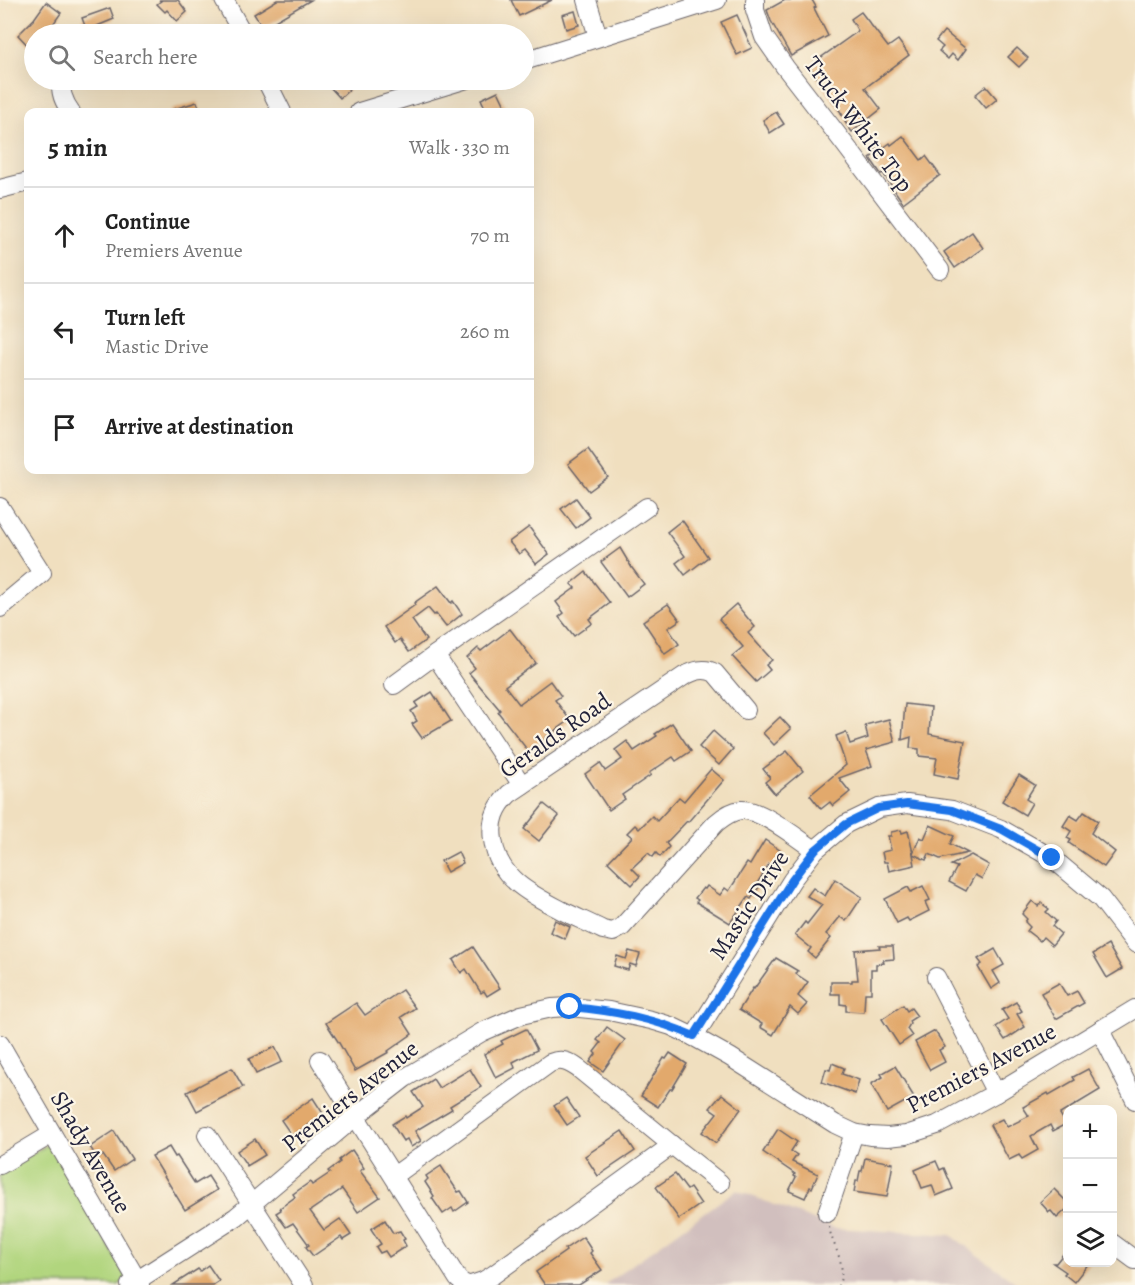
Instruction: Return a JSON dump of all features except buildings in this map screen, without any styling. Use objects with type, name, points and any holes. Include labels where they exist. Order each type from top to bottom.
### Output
[{"type":"street","points":[[224,0],[237,24]]},
{"type":"street","points":[[587,0],[598,37]]},
{"type":"street","points":[[534,58],[717,0]]},
{"type":"street","name":"Truck White Top","points":[[755,0],[755,10],[764,37],[785,68],[940,270]]},
{"type":"street","points":[[61,90],[68,108]]},
{"type":"street","points":[[271,90],[280,108]]},
{"type":"street","points":[[373,108],[432,90]]},
{"type":"street","points":[[0,189],[24,183]]},
{"type":"street","points":[[0,507],[42,573],[0,608]]},
{"type":"street","points":[[394,685],[647,507]]},
{"type":"street","points":[[435,655],[522,785]]},
{"type":"street","name":"Geralds Road","points":[[746,710],[715,673],[709,669],[692,672],[509,794],[493,820],[492,831],[499,860],[504,870],[537,898],[613,932],[622,927],[716,823],[733,811],[747,810],[758,813],[815,850]]},
{"type":"street","name":"Mastic Drive","points":[[694,1036],[792,880],[815,850],[846,824],[879,808],[907,804],[952,810],[1001,829],[1052,858],[1101,899],[1135,943]]},
{"type":"street","points":[[936,977],[996,1093]]},
{"type":"street","name":"Premiers Avenue","points":[[136,1284],[253,1205],[356,1116],[405,1078],[482,1032],[521,1015],[552,1008],[570,1007],[609,1011],[671,1026],[694,1036],[730,1057],[835,1124],[854,1133],[888,1137],[906,1135],[937,1125],[996,1093],[1135,1009]]},
{"type":"street","points":[[1100,1030],[1135,1100]]},
{"type":"street","name":"Shady Avenue","points":[[0,1044],[136,1284]]},
{"type":"street","points":[[320,1060],[458,1279],[470,1285],[493,1275],[672,1145]]},
{"type":"street","points":[[394,1176],[550,1063],[564,1060],[579,1069],[720,1183]]},
{"type":"street","points":[[827,1212],[854,1133]]},
{"type":"street","points":[[0,1165],[52,1134]]},
{"type":"street","points":[[207,1135],[304,1285]]},
{"type":"street","points":[[1117,1246],[1135,1260]]},
{"type":"path","points":[[827,1212],[830,1234],[842,1268],[838,1285]]},
{"type":"shaded area","points":[[736,1190],[834,1228],[951,1235],[1019,1285],[604,1285]]},
{"type":"green space","points":[[50,1143],[128,1279],[118,1285],[0,1285],[0,1173]]},
{"type":"route","points":[[570,1007],[609,1011],[651,1020],[694,1036],[792,880],[815,850],[846,824],[879,808],[907,804],[952,810],[1001,829],[1052,858]]}]
